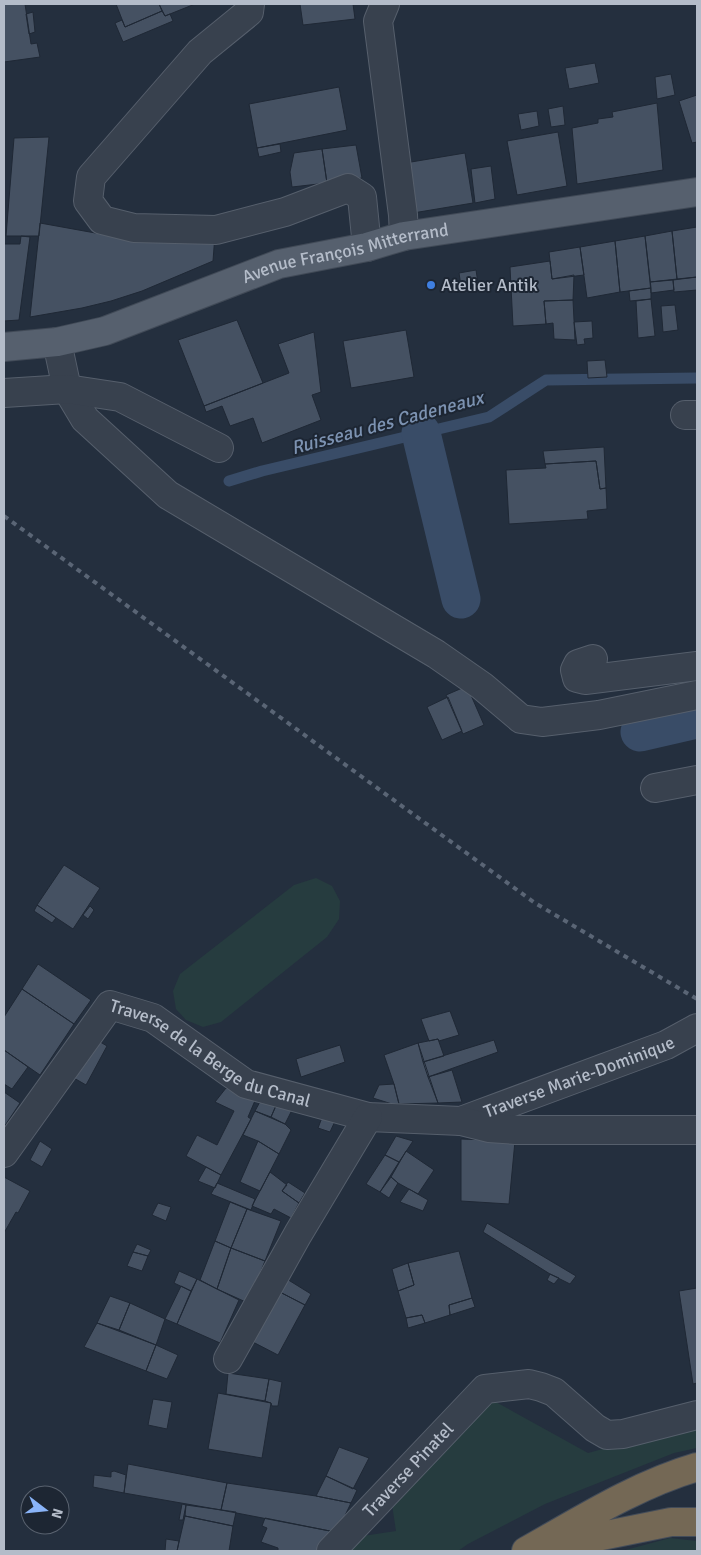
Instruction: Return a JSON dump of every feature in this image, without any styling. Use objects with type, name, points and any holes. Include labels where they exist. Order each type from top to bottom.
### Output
[{"type":"highway","points":[[527,1551],[630,1493],[674,1474],[697,1467]]},
{"type":"highway","points":[[527,1551],[671,1522],[697,1522]]},
{"type":"main road","name":"Avenue François Mitterrand","points":[[4,346],[57,342],[106,331],[279,264],[367,248],[404,236],[697,192]]},
{"type":"street","points":[[250,4],[249,12],[200,52],[91,177],[88,201],[102,220],[134,228],[216,230],[285,212],[348,188],[362,197],[367,248]]},
{"type":"street","points":[[385,4],[378,21],[403,215],[404,236]]},
{"type":"street","points":[[57,342],[67,389],[86,419],[168,495],[436,654],[482,686],[521,719],[542,722],[599,715],[697,695]]},
{"type":"street","points":[[4,393],[67,389],[120,397],[219,448]]},
{"type":"street","points":[[593,659],[578,664],[575,670],[577,678],[585,680],[697,666]]},
{"type":"street","points":[[655,788],[697,780]]},
{"type":"street","name":"Traverse de la Berge du Canal","points":[[4,1153],[110,1006],[153,1018],[246,1084],[368,1117],[461,1121]]},
{"type":"street","name":"Traverse Marie-Dominique","points":[[461,1121],[666,1045],[697,1028]]},
{"type":"street","points":[[228,1359],[298,1234],[368,1117]]},
{"type":"street","points":[[461,1121],[489,1128],[516,1130],[697,1130]]},
{"type":"street","name":"Traverse Pinatel","points":[[332,1551],[485,1389],[529,1384],[554,1392],[595,1428],[607,1435],[623,1434],[697,1415]]},
{"type":"green space","points":[[316,878],[332,886],[340,901],[339,919],[327,937],[221,1022],[203,1027],[186,1020],[176,1009],[173,991],[180,974],[294,885]]},
{"type":"green space","points":[[494,1401],[588,1453],[697,1423],[697,1448],[674,1453],[545,1504],[458,1551],[343,1551],[356,1537],[396,1531],[391,1498]]},
{"type":"green space","points":[[670,1538],[697,1541],[697,1551],[622,1551]]},
{"type":"building","points":[[4,4],[25,4],[31,44],[37,43],[40,57],[4,62]]},
{"type":"building","points":[[116,4],[159,4],[162,11],[125,27]]},
{"type":"building","points":[[159,4],[195,4],[165,16]]},
{"type":"building","points":[[300,4],[353,4],[355,19],[303,25]]},
{"type":"building","points":[[162,11],[165,16],[170,14],[173,21],[123,42],[115,23],[122,20],[125,27]]},
{"type":"building","points":[[33,12],[35,32],[29,34],[26,14]]},
{"type":"building","points":[[595,63],[599,83],[569,89],[565,68]]},
{"type":"building","points":[[671,74],[675,95],[657,99],[655,77]]},
{"type":"building","points":[[339,87],[347,130],[257,148],[249,104]]},
{"type":"building","points":[[697,95],[697,142],[692,143],[679,101]]},
{"type":"building","points":[[657,103],[663,170],[577,184],[572,128],[598,123],[598,119],[613,117],[612,112]]},
{"type":"building","points":[[563,106],[565,125],[551,127],[548,109]]},
{"type":"building","points":[[537,111],[539,126],[521,130],[518,114]]},
{"type":"building","points":[[558,132],[567,186],[517,195],[507,141]]},
{"type":"building","points":[[49,137],[39,236],[6,236],[14,138]]},
{"type":"building","points":[[280,144],[281,152],[259,157],[257,148]]},
{"type":"building","points":[[356,145],[362,178],[327,183],[322,149]]},
{"type":"building","points":[[322,149],[327,183],[292,187],[290,172],[294,153]]},
{"type":"building","points":[[465,153],[473,203],[413,213],[405,163]]},
{"type":"building","points":[[491,166],[495,199],[475,203],[471,169]]},
{"type":"building","points":[[40,223],[123,238],[215,235],[213,261],[142,291],[111,301],[30,317]]},
{"type":"building","points":[[697,227],[697,277],[677,279],[672,231]]},
{"type":"building","points":[[672,231],[677,279],[650,282],[645,236]]},
{"type":"building","points":[[21,236],[30,237],[19,320],[4,321],[4,244],[20,244]]},
{"type":"building","points":[[645,236],[651,288],[620,292],[615,241]]},
{"type":"building","points":[[615,241],[620,292],[587,298],[580,247]]},
{"type":"building","points":[[580,247],[584,275],[552,279],[549,252]]},
{"type":"building","points":[[550,261],[552,279],[574,275],[573,300],[544,301],[546,324],[513,326],[510,267]]},
{"type":"building","points":[[476,270],[478,283],[461,286],[459,273]]},
{"type":"building","points":[[697,277],[697,290],[674,292],[673,280]]},
{"type":"building","points":[[673,280],[674,290],[651,293],[650,282]]},
{"type":"building","points":[[651,288],[651,299],[630,301],[629,291]]},
{"type":"building","points":[[651,299],[655,336],[638,338],[636,301]]},
{"type":"building","points":[[573,300],[575,340],[554,339],[553,323],[546,324],[544,301]]},
{"type":"building","points":[[675,305],[678,330],[663,332],[661,306]]},
{"type":"building","points":[[237,320],[263,383],[204,406],[178,340]]},
{"type":"building","points":[[592,321],[593,338],[584,339],[585,344],[577,345],[574,322]]},
{"type":"building","points":[[406,330],[414,377],[351,388],[343,341]]},
{"type":"building","points":[[314,332],[321,392],[312,395],[321,420],[262,443],[253,418],[230,426],[222,406],[206,412],[204,406],[289,373],[278,344]]},
{"type":"building","points":[[605,360],[607,377],[588,378],[587,361]]},
{"type":"building","points":[[604,447],[606,488],[600,489],[596,461],[545,464],[543,451]]},
{"type":"building","points":[[596,461],[600,489],[606,488],[607,509],[587,511],[588,519],[509,524],[506,470],[546,468],[545,464]]},
{"type":"building","points":[[467,686],[484,725],[463,734],[446,695]]},
{"type":"building","points":[[448,697],[462,731],[442,740],[427,707]]},
{"type":"building","points":[[64,865],[100,888],[73,929],[37,905]]},
{"type":"building","points":[[37,905],[56,918],[52,923],[34,911]]},
{"type":"building","points":[[90,906],[94,910],[88,919],[83,915]]},
{"type":"building","points":[[38,964],[91,1000],[74,1024],[22,989]]},
{"type":"building","points":[[22,989],[74,1024],[40,1075],[4,1050],[4,1017]]},
{"type":"building","points":[[450,1011],[459,1035],[439,1041],[438,1039],[429,1041],[421,1019]]},
{"type":"building","points":[[92,1037],[107,1046],[86,1085],[67,1074]]},
{"type":"building","points":[[438,1039],[444,1056],[423,1062],[418,1043]]},
{"type":"building","points":[[494,1040],[498,1052],[428,1077],[423,1062]]},
{"type":"building","points":[[418,1043],[438,1103],[399,1104],[384,1055]]},
{"type":"building","points":[[340,1045],[345,1062],[301,1077],[296,1059]]},
{"type":"building","points":[[4,1050],[28,1067],[12,1089],[4,1084]]},
{"type":"building","points":[[452,1070],[462,1102],[438,1103],[428,1077]]},
{"type":"building","points":[[394,1084],[399,1104],[392,1104],[373,1098],[379,1085]]},
{"type":"building","points":[[226,1088],[257,1096],[248,1117],[251,1119],[221,1175],[186,1156],[197,1135],[217,1145],[234,1111],[215,1102]]},
{"type":"building","points":[[4,1092],[20,1103],[4,1127]]},
{"type":"building","points":[[262,1098],[278,1101],[271,1117],[255,1111]]},
{"type":"building","points":[[278,1101],[294,1106],[285,1124],[271,1117]]},
{"type":"building","points":[[255,1111],[285,1124],[291,1130],[279,1154],[258,1141],[243,1135]]},
{"type":"building","points":[[323,1115],[336,1119],[330,1132],[318,1128]]},
{"type":"building","points":[[396,1136],[413,1141],[399,1162],[385,1155]]},
{"type":"building","points":[[461,1139],[515,1141],[509,1204],[461,1201]]},
{"type":"building","points":[[40,1141],[52,1149],[42,1167],[30,1160]]},
{"type":"building","points":[[258,1141],[279,1154],[260,1191],[240,1182]]},
{"type":"building","points":[[406,1151],[434,1170],[418,1194],[391,1177]]},
{"type":"building","points":[[385,1155],[399,1162],[380,1192],[366,1184]]},
{"type":"building","points":[[206,1167],[221,1175],[215,1188],[198,1181]]},
{"type":"building","points":[[270,1172],[287,1185],[282,1191],[299,1203],[291,1218],[274,1209],[271,1214],[252,1206]]},
{"type":"building","points":[[4,1177],[30,1191],[4,1233]]},
{"type":"building","points":[[391,1177],[398,1183],[389,1198],[380,1192]]},
{"type":"building","points":[[288,1182],[305,1193],[299,1203],[282,1191]]},
{"type":"building","points":[[217,1183],[255,1199],[251,1210],[211,1194]]},
{"type":"building","points":[[409,1189],[428,1200],[423,1211],[400,1202]]},
{"type":"building","points":[[230,1202],[247,1209],[231,1248],[215,1241]]},
{"type":"building","points":[[158,1203],[171,1207],[166,1221],[152,1215]]},
{"type":"building","points":[[247,1209],[281,1221],[265,1261],[231,1248]]},
{"type":"building","points":[[487,1223],[576,1276],[570,1284],[550,1274],[483,1232]]},
{"type":"building","points":[[215,1241],[231,1248],[217,1289],[200,1280]]},
{"type":"building","points":[[137,1244],[151,1250],[148,1256],[133,1252]]},
{"type":"building","points":[[231,1248],[265,1261],[248,1303],[217,1289]]},
{"type":"building","points":[[459,1251],[472,1298],[449,1305],[450,1315],[425,1323],[422,1315],[406,1318],[398,1291],[414,1285],[408,1263]]},
{"type":"building","points":[[133,1252],[148,1256],[142,1271],[127,1266]]},
{"type":"building","points":[[408,1263],[414,1285],[398,1291],[392,1269]]},
{"type":"building","points":[[179,1271],[197,1279],[191,1291],[174,1283]]},
{"type":"building","points":[[550,1274],[559,1278],[554,1284],[547,1280]]},
{"type":"building","points":[[282,1276],[311,1294],[305,1305],[274,1289]]},
{"type":"building","points":[[197,1279],[239,1300],[220,1343],[177,1324]]},
{"type":"building","points":[[181,1286],[191,1291],[177,1324],[165,1319]]},
{"type":"building","points":[[697,1288],[697,1383],[693,1384],[679,1291]]},
{"type":"building","points":[[274,1289],[305,1305],[278,1355],[247,1339]]},
{"type":"building","points":[[110,1296],[130,1303],[119,1330],[97,1323]]},
{"type":"building","points":[[472,1298],[475,1307],[450,1315],[449,1305]]},
{"type":"building","points":[[130,1303],[165,1319],[156,1345],[119,1330]]},
{"type":"building","points":[[422,1315],[425,1323],[408,1328],[406,1318]]},
{"type":"building","points":[[97,1323],[156,1345],[146,1371],[84,1347]]},
{"type":"building","points":[[156,1345],[178,1355],[167,1379],[146,1371]]},
{"type":"building","points":[[228,1373],[269,1379],[265,1401],[226,1394]]},
{"type":"building","points":[[269,1379],[282,1382],[278,1406],[272,1406],[271,1403],[265,1401]]},
{"type":"building","points":[[218,1393],[271,1403],[262,1458],[208,1449]]},
{"type":"building","points":[[153,1399],[172,1402],[167,1429],[148,1425]]},
{"type":"building","points":[[339,1447],[369,1458],[353,1489],[326,1476]]},
{"type":"building","points":[[128,1464],[227,1483],[221,1510],[124,1493]]},
{"type":"building","points":[[114,1471],[126,1475],[124,1493],[93,1487],[94,1475],[111,1477],[111,1472]]},
{"type":"building","points":[[326,1476],[357,1490],[351,1503],[316,1496]]},
{"type":"building","points":[[227,1483],[351,1503],[339,1528],[335,1532],[221,1510]]},
{"type":"building","points":[[182,1504],[186,1505],[183,1520],[179,1520]]},
{"type":"building","points":[[186,1505],[236,1512],[233,1526],[185,1516]]},
{"type":"building","points":[[185,1516],[233,1526],[229,1551],[177,1551]]},
{"type":"building","points":[[265,1518],[335,1532],[316,1551],[278,1551],[278,1548],[261,1542],[267,1528],[262,1526]]},
{"type":"building","points":[[166,1539],[179,1541],[177,1551],[165,1551]]},
{"type":"waterway","name":"Ruisseau des Cadeneaux","points":[[229,481],[262,471],[489,417],[546,380],[697,378]]},
{"type":"waterway","points":[[421,433],[461,599]]},
{"type":"waterway","points":[[640,732],[697,719]]},
{"type":"railway","points":[[4,516],[535,903],[697,999]]},
{"type":"place","name":"Atelier Antik","points":[[431,285]]}]
